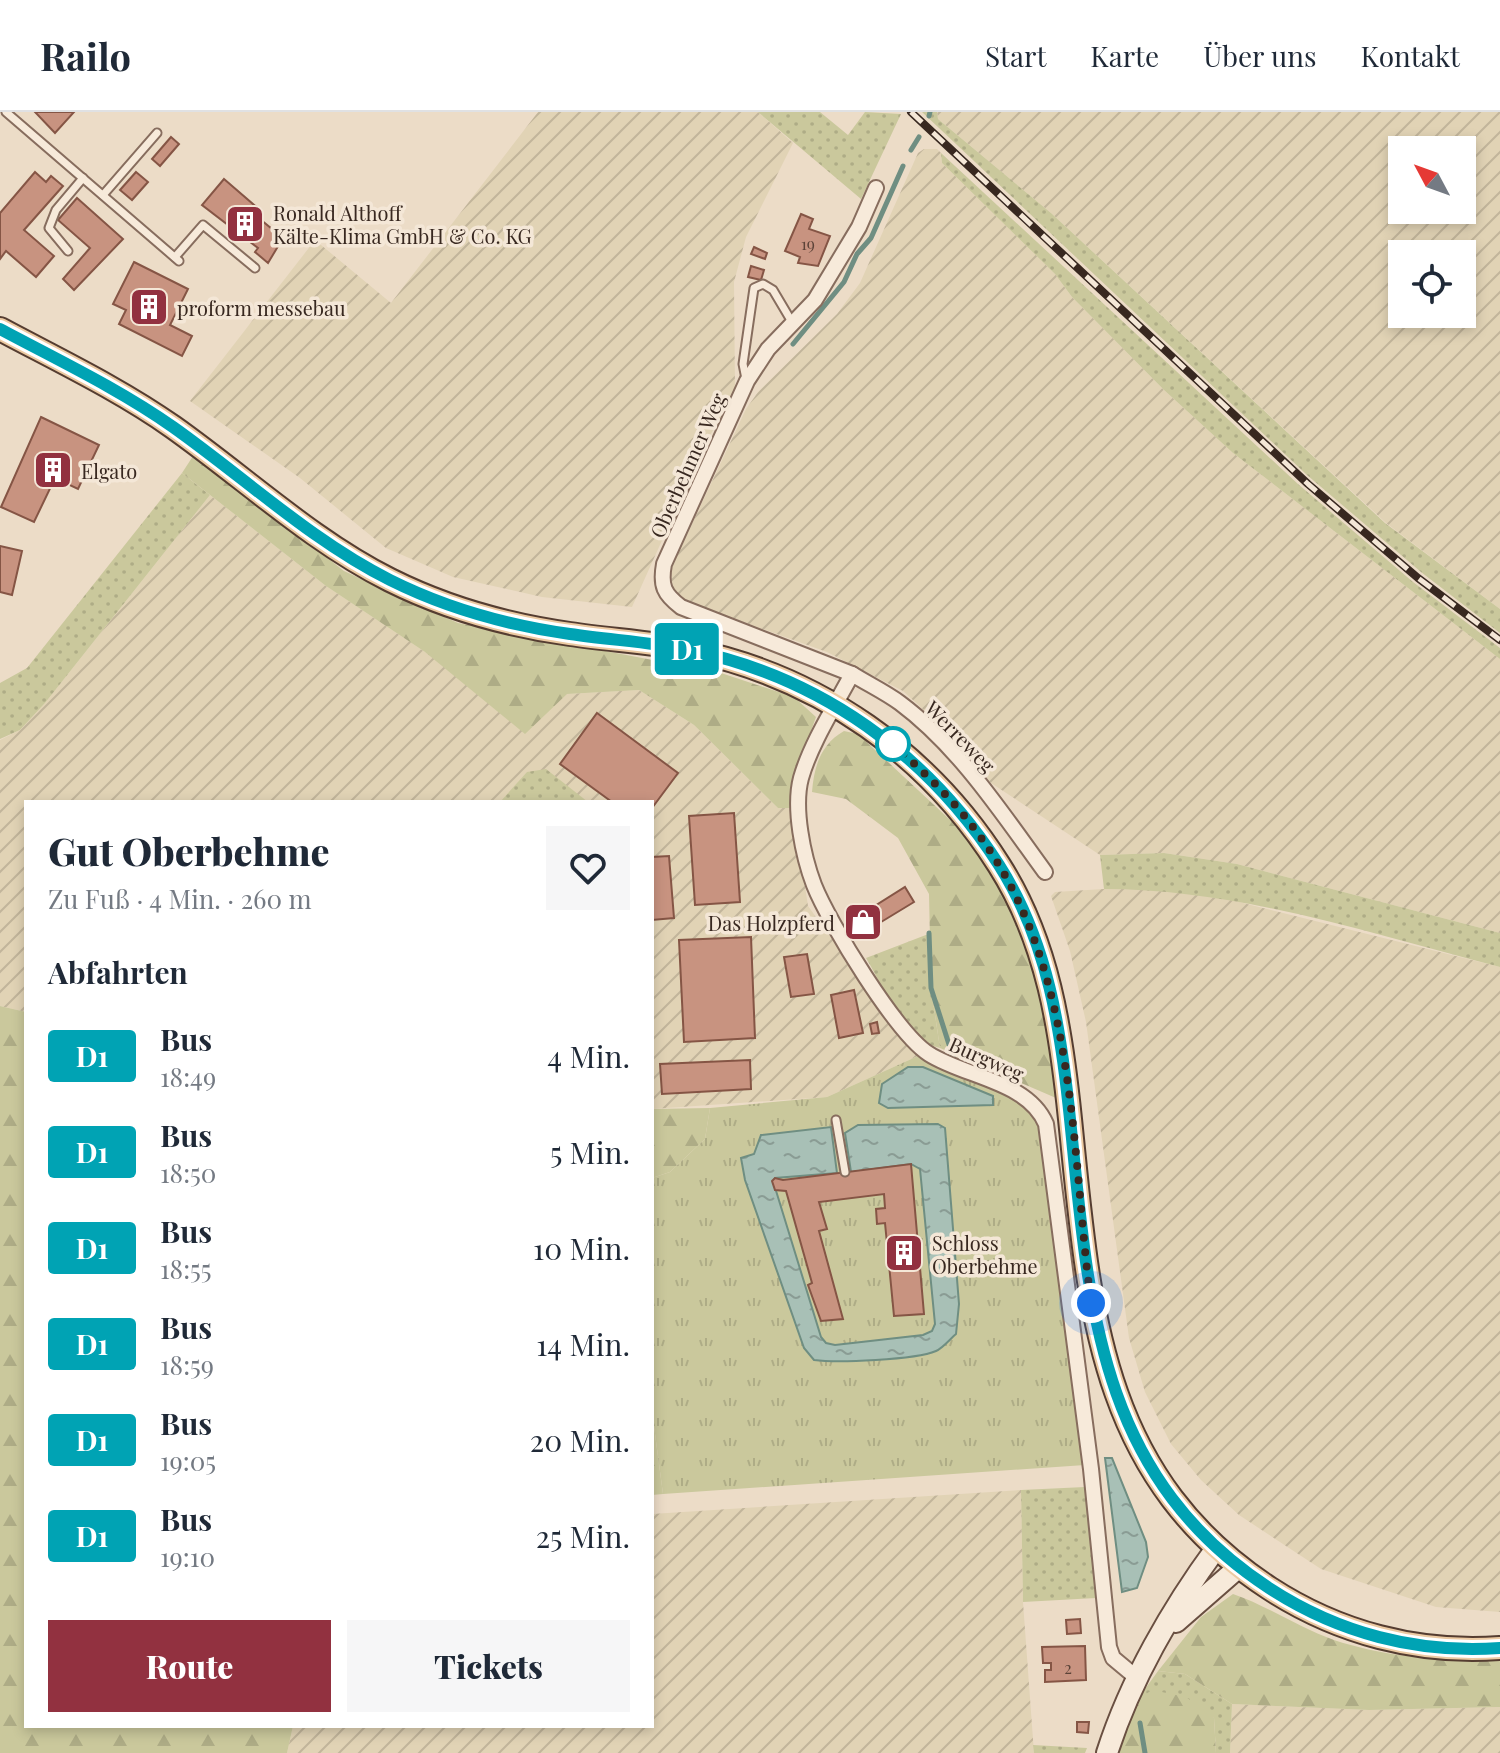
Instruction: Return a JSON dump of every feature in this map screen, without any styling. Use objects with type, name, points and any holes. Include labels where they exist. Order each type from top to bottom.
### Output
[{"type":"main road","points":[[0,329],[169,423],[352,559],[429,598],[475,615],[522,627],[687,649],[744,664],[792,682],[836,705],[895,746],[956,805],[1003,872],[1042,954],[1062,1043],[1091,1303],[1114,1391],[1146,1462],[1193,1523],[1217,1547],[1239,1567],[1282,1597],[1345,1628],[1387,1641],[1446,1649],[1500,1648]]},
{"type":"main road","points":[[1107,1753],[1132,1674],[1164,1633],[1217,1547]]},
{"type":"main road","points":[[1164,1633],[1239,1567]]},
{"type":"street","name":"Oberbehmer Weg","points":[[852,674],[681,607],[666,596],[661,582],[664,564],[747,381],[793,322],[815,300],[859,227],[876,188]]},
{"type":"street","points":[[836,705],[852,674]]},
{"type":"street","name":"Werreweg","points":[[852,674],[900,703],[949,749],[1000,807],[1045,872]]},
{"type":"street","name":"Burgweg","points":[[836,705],[801,779],[799,814],[814,884],[889,1014],[913,1042],[930,1055],[1028,1098],[1046,1124],[1091,1469],[1109,1647],[1113,1658],[1132,1674]]},
{"type":"lane","points":[[6,112],[177,259],[203,225],[255,268]]},
{"type":"lane","points":[[103,195],[157,133]]},
{"type":"lane","points":[[68,251],[49,228],[56,210],[83,178]]},
{"type":"lane","points":[[747,381],[743,364],[754,288],[763,284],[773,290],[793,322]]},
{"type":"lane","points":[[836,1120],[845,1172]]},
{"type":"shaded area","points":[[538,112],[758,112],[793,143],[746,237],[734,282],[735,389],[705,445],[632,607],[542,597],[453,577],[386,548],[300,478],[190,401],[315,240],[391,303]]},
{"type":"shaded area","points":[[937,112],[1500,112],[1500,609],[1386,523],[1051,213],[938,119]]},
{"type":"shaded area","points":[[924,149],[937,149],[941,153],[942,163],[1055,274],[1072,297],[1164,390],[1233,453],[1500,659],[1500,933],[1237,864],[1164,853],[1100,855],[991,783],[937,722],[903,691],[827,652],[687,602],[673,592],[671,570],[746,409],[758,392],[837,314],[860,283],[918,153]]},
{"type":"shaded area","points":[[210,495],[326,586],[425,652],[567,694],[639,690],[694,725],[778,808],[793,808],[808,906],[918,1056],[827,1097],[654,1109],[654,800],[24,800],[24,1012],[0,1006],[0,740],[20,730],[45,703]]},
{"type":"shaded area","points":[[1155,889],[1227,899],[1500,967],[1500,1612],[1436,1607],[1321,1569],[1239,1515],[1201,1480],[1171,1444],[1145,1392],[1129,1338],[1086,1022],[1070,951],[1051,896],[1055,892]]},
{"type":"shaded area","points":[[1021,1490],[1023,1602],[1034,1753],[287,1753],[293,1728],[654,1728],[654,1514]]},
{"type":"shaded area","points":[[1232,1704],[1369,1710],[1500,1707],[1500,1753],[1230,1753]]},
{"type":"green space","points":[[758,112],[820,112],[848,135],[865,112],[901,114],[861,199]]},
{"type":"green space","points":[[922,112],[937,112],[938,119],[1051,213],[1385,523],[1500,609],[1500,633],[1421,572],[1307,475]]},
{"type":"green space","points":[[941,153],[1298,484],[1413,582],[1500,648],[1500,659],[1233,453],[1164,390],[1072,297],[1055,274],[942,163]]},
{"type":"green space","points":[[195,453],[344,571],[458,623],[721,673],[794,697],[816,717],[794,778],[793,808],[778,808],[694,725],[639,690],[567,694],[525,734],[425,652],[326,586],[182,473]]},
{"type":"green space","points":[[182,473],[210,495],[45,703],[20,730],[0,739],[0,683],[27,668]]},
{"type":"green space","points":[[844,731],[858,734],[963,832],[999,887],[1029,955],[1047,1027],[1056,1098],[940,1048],[931,988],[929,894],[898,838],[846,799],[812,792],[824,749]]},
{"type":"green space","points":[[546,769],[585,800],[502,800],[527,772]]},
{"type":"green space","points":[[1164,853],[1237,864],[1500,933],[1500,967],[1255,905],[1154,891],[1104,889],[1100,855]]},
{"type":"green space","points":[[931,933],[931,988],[940,1048],[927,1043],[906,1024],[866,958]]},
{"type":"green space","points":[[0,1006],[24,1012],[24,1728],[293,1728],[287,1753],[0,1753]]},
{"type":"green space","points":[[918,1056],[1012,1096],[1037,1115],[1085,1465],[663,1494],[654,1426],[654,1177],[670,1172],[705,1139],[710,1108],[827,1097]]},
{"type":"green space","points":[[710,1108],[705,1139],[670,1172],[654,1177],[654,1109]]},
{"type":"green space","points":[[654,1426],[663,1494],[654,1495]]},
{"type":"green space","points":[[1085,1487],[1096,1598],[1023,1602],[1021,1490]]},
{"type":"green space","points":[[1233,1594],[1321,1635],[1374,1651],[1416,1657],[1500,1660],[1500,1707],[1369,1710],[1232,1704],[1185,1674],[1158,1671],[1201,1617]]},
{"type":"green space","points":[[1158,1671],[1185,1674],[1232,1704],[1230,1753],[1216,1753],[1214,1718],[1137,1700]]},
{"type":"green space","points":[[1152,1690],[1186,1697],[1214,1718],[1216,1753],[1115,1753],[1137,1700]]},
{"type":"green space","points":[[1033,1745],[1087,1748],[1085,1753],[1034,1753]]},
{"type":"water","points":[[908,1067],[923,1067],[993,1096],[993,1105],[888,1108],[879,1103],[882,1084]]},
{"type":"water","points":[[938,1124],[945,1128],[959,1304],[956,1334],[939,1350],[911,1357],[814,1360],[804,1348],[745,1180],[741,1158],[754,1154],[761,1135],[831,1127],[837,1173],[775,1178],[773,1181],[821,1337],[826,1343],[835,1345],[923,1335],[932,1331],[935,1324],[920,1169],[911,1164],[851,1172],[845,1133],[858,1125]]},
{"type":"water","points":[[1105,1458],[1112,1458],[1146,1542],[1148,1557],[1137,1588],[1122,1592]]},
{"type":"building","points":[[35,112],[74,112],[55,133]]},
{"type":"building","points":[[171,137],[179,144],[160,166],[152,159]]},
{"type":"building","points":[[35,172],[46,182],[51,176],[63,186],[24,230],[54,256],[36,277],[6,251],[0,259],[0,213]]},
{"type":"building","points":[[136,172],[148,182],[132,200],[120,190]]},
{"type":"building","name":"Ronald Althoff Kälte-Klima GmbH & Co. KG","points":[[224,179],[260,210],[255,215],[283,238],[268,263],[255,252],[258,248],[202,205]]},
{"type":"building","points":[[77,198],[123,239],[74,290],[63,279],[90,248],[58,220]]},
{"type":"building","points":[[801,214],[813,219],[809,229],[830,236],[818,266],[798,263],[800,257],[785,251]]},
{"type":"building","points":[[754,247],[767,253],[765,259],[751,254]]},
{"type":"building","name":"proform messebau","points":[[134,262],[188,289],[170,325],[192,336],[182,356],[119,324],[126,310],[113,304]]},
{"type":"building","points":[[751,266],[764,270],[761,280],[748,277]]},
{"type":"building","name":"Elgato","points":[[41,417],[99,445],[78,489],[55,478],[34,522],[1,507]]},
{"type":"building","points":[[0,546],[22,551],[12,595],[0,592]]},
{"type":"building","points":[[597,713],[678,773],[654,805],[654,800],[609,800],[560,764]]},
{"type":"building","points":[[734,813],[740,902],[695,905],[689,816]]},
{"type":"building","points":[[669,856],[674,918],[654,920],[654,857]]},
{"type":"building","points":[[905,887],[914,902],[863,933],[854,919]]},
{"type":"building","points":[[751,937],[755,1038],[684,1042],[679,940]]},
{"type":"building","points":[[807,954],[814,994],[791,997],[784,957]]},
{"type":"building","points":[[854,990],[863,1033],[839,1038],[831,995]]},
{"type":"building","points":[[877,1022],[879,1033],[872,1034],[870,1024]]},
{"type":"building","points":[[750,1060],[751,1089],[662,1094],[660,1064]]},
{"type":"building","name":"Schloss Oberbehme","points":[[911,1164],[924,1314],[894,1316],[885,1223],[877,1224],[876,1209],[885,1208],[884,1194],[819,1202],[827,1229],[819,1231],[843,1319],[821,1321],[808,1285],[812,1283],[786,1191],[775,1190],[772,1181],[775,1178],[783,1180]]},
{"type":"building","points":[[1080,1619],[1081,1633],[1067,1634],[1066,1620]]},
{"type":"building","points":[[1085,1646],[1086,1680],[1045,1682],[1045,1670],[1051,1670],[1051,1663],[1043,1663],[1042,1647]]},
{"type":"building","points":[[1077,1722],[1089,1722],[1088,1733],[1077,1732]]},
{"type":"waterway","points":[[929,116],[930,112]]},
{"type":"waterway","points":[[911,150],[919,137]]},
{"type":"waterway","points":[[793,344],[844,282],[857,254],[871,238],[903,166]]},
{"type":"waterway","points":[[929,933],[931,988],[953,1057]]},
{"type":"waterway","points":[[1140,1723],[1145,1753]]},
{"type":"railway","points":[[911,112],[1308,484],[1418,578],[1500,640]]},
{"type":"bus line","name":"D1","points":[[0,329],[169,423],[352,559],[389,580],[459,610],[522,627],[687,649],[744,664],[792,682],[836,705],[858,718],[909,758],[975,828],[1025,913],[1042,954],[1062,1043],[1091,1303],[1114,1391],[1146,1462],[1193,1523],[1228,1558],[1282,1597],[1345,1628],[1387,1641],[1446,1649],[1500,1648]]},
{"type":"place","name":"Ronald Althoff Kälte-Klima GmbH & Co. KG","points":[[245,224]]},
{"type":"place","name":"proform messebau","points":[[149,307]]},
{"type":"place","name":"Elgato","points":[[53,470]]},
{"type":"place","name":"Das Holzpferd","points":[[863,922]]},
{"type":"place","name":"Schloss Oberbehme","points":[[904,1253]]},
{"type":"route","points":[[893,744],[923,771],[975,828],[1025,913],[1042,954],[1062,1043],[1091,1303]]}]
